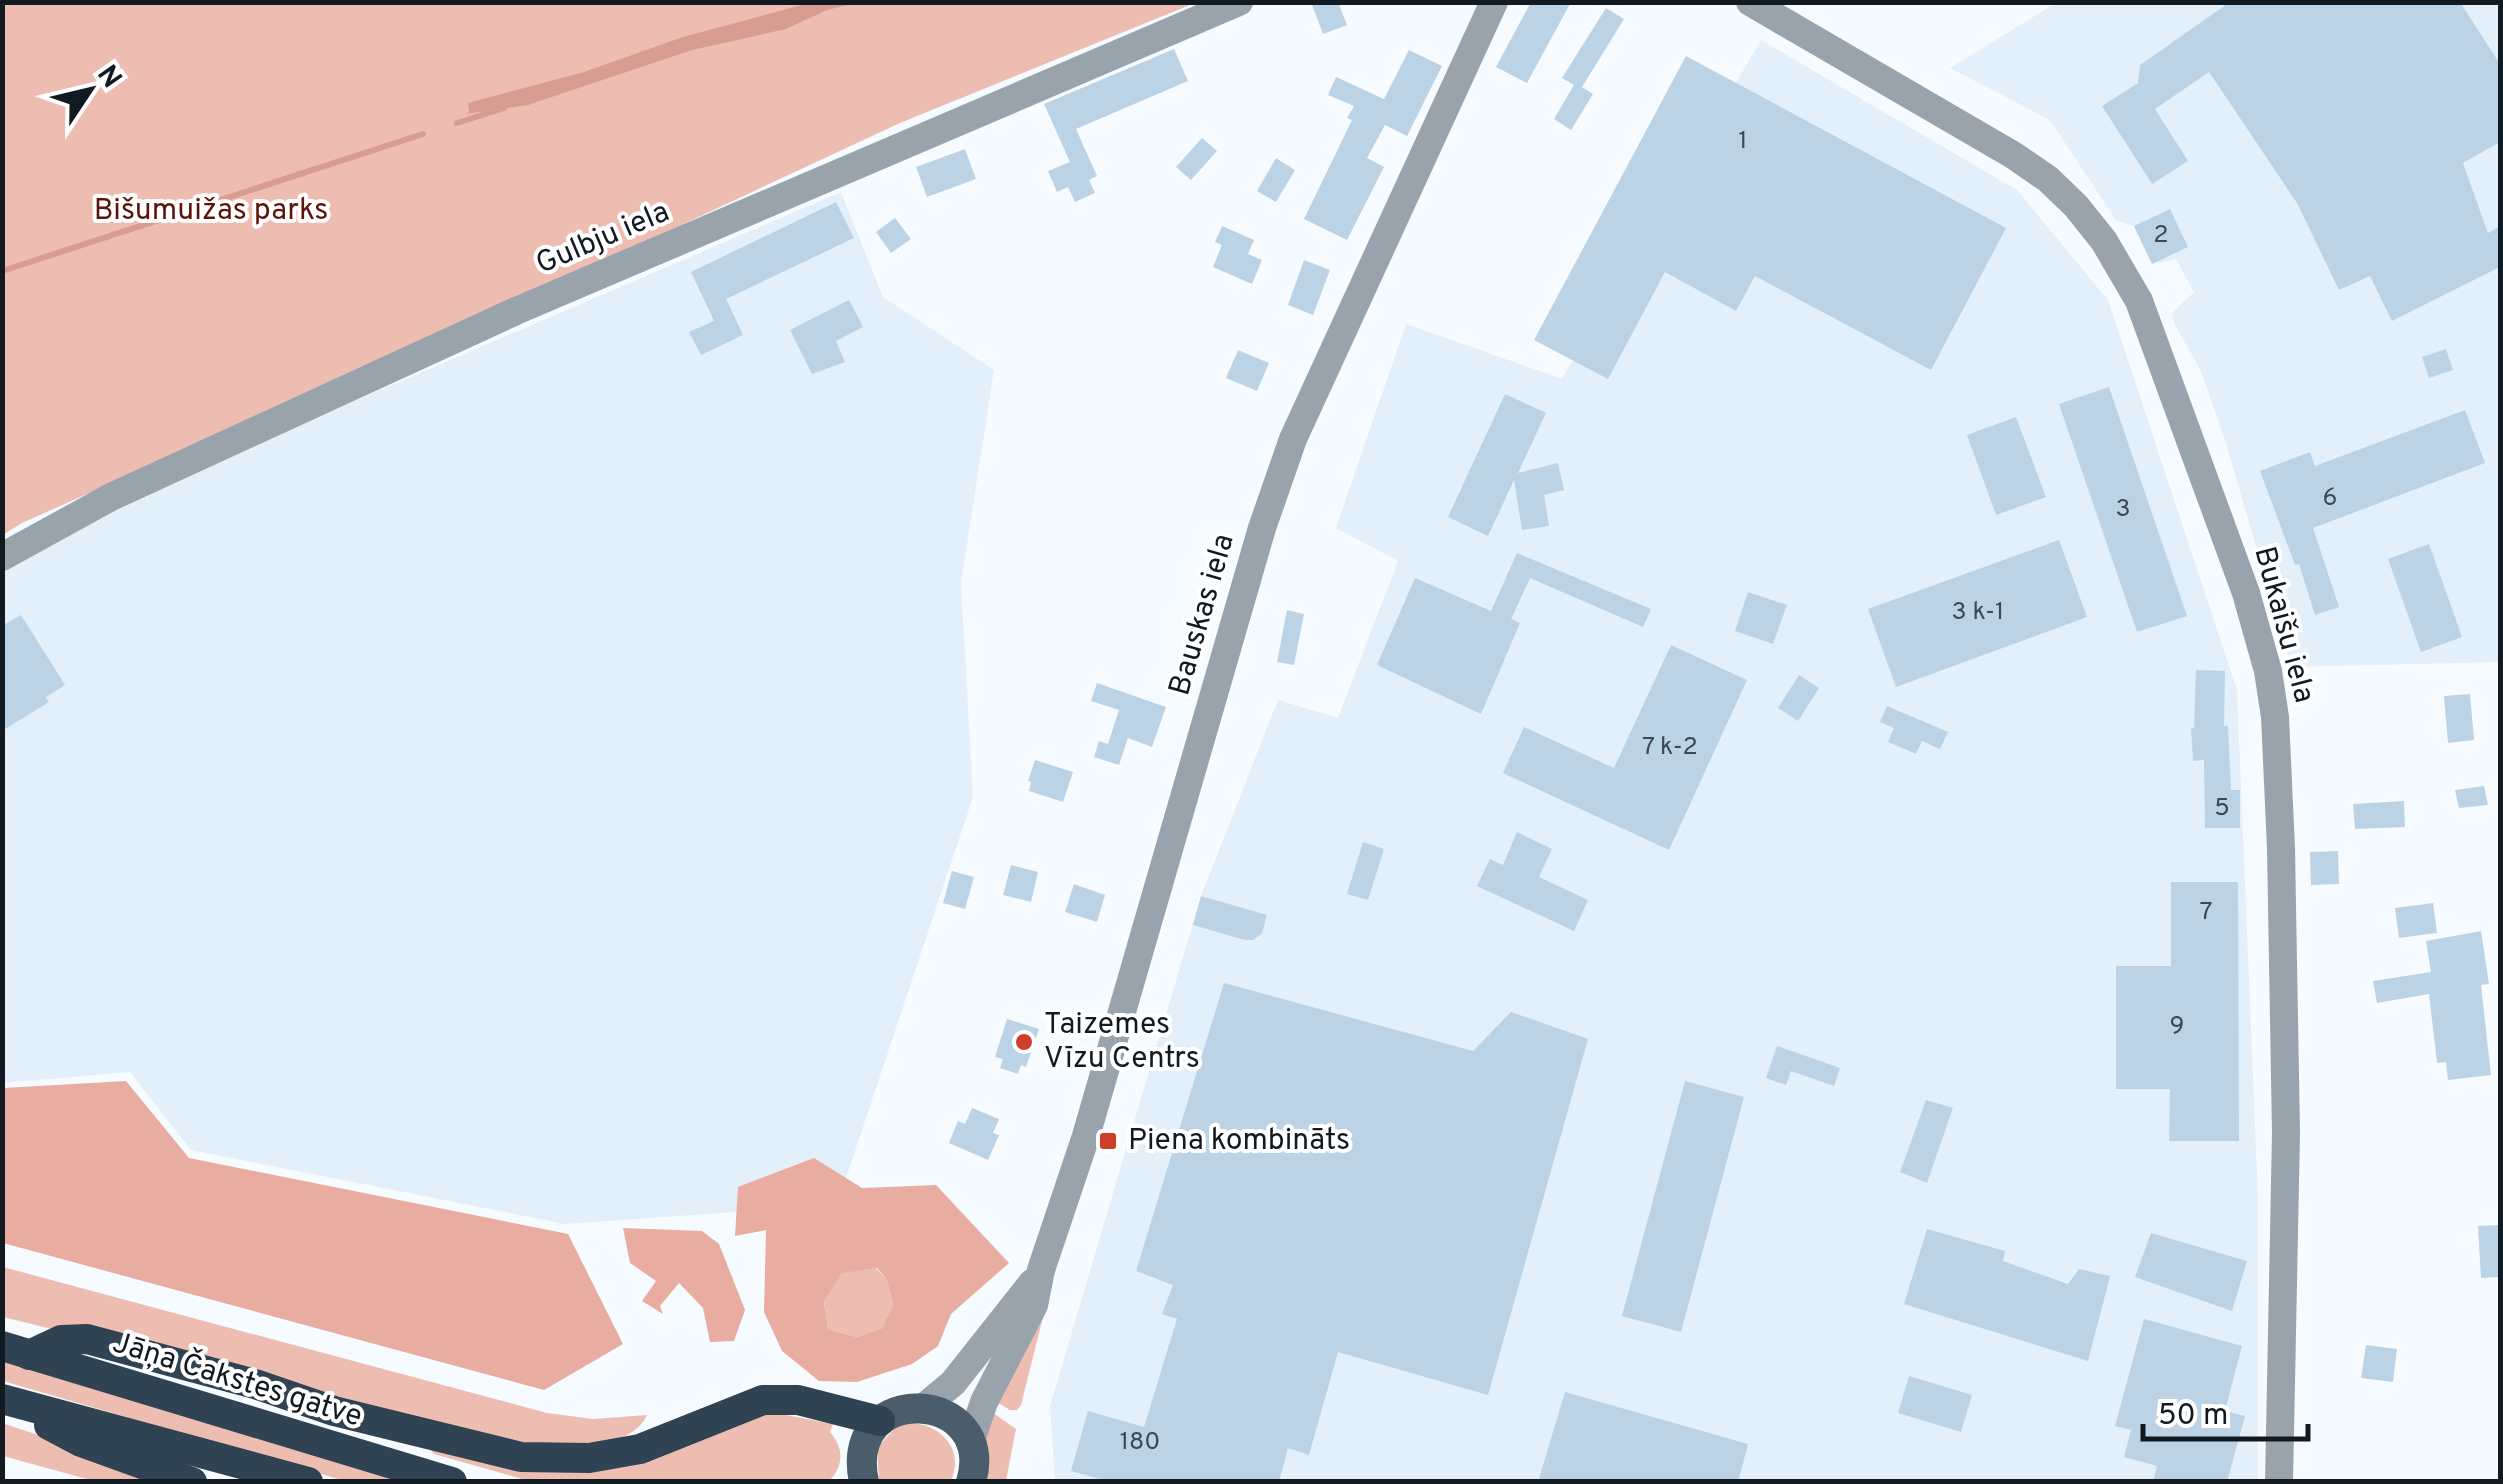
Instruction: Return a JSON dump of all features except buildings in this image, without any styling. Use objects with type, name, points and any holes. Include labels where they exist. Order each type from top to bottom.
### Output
[{"type":"highway","points":[[16,1351],[60,1340],[87,1339],[237,1379],[334,1411],[521,1457],[589,1458],[640,1449],[763,1400],[798,1400],[880,1421]]},
{"type":"highway","name":"Jāņa Čakstes gatve","points":[[16,1351],[452,1482]]},
{"type":"highway","points":[[15,1403],[81,1442],[192,1482]]},
{"type":"highway","points":[[15,1403],[308,1482]]},
{"type":"main road","points":[[860,1476],[862,1450],[880,1421],[893,1412],[924,1407],[952,1418],[970,1442],[974,1459],[970,1482]]},
{"type":"street","name":"Gulbju iela","points":[[2,557],[111,497],[516,312],[1239,2]]},
{"type":"street","name":"Bauskas iela","points":[[970,1442],[984,1402],[1034,1304],[1262,528],[1293,439],[1494,2]]},
{"type":"street","name":"Bukaišu iela","points":[[1750,2],[2013,154],[2076,206],[2104,241],[2140,301],[2204,477],[2252,613],[2276,717],[2286,1133],[2279,1482]]},
{"type":"street","points":[[924,1407],[953,1383],[1042,1270]]},
{"type":"shaded area","points":[[813,2],[856,3],[827,10],[786,29],[692,50],[528,105],[466,114],[468,103]]},
{"type":"shaded area","points":[[2056,3],[2500,3],[2500,662],[2291,667],[2226,443],[2201,371],[2175,325],[2172,313],[2194,292],[2176,259],[2152,264],[2134,226],[2116,220],[2050,120],[1950,68]]},
{"type":"shaded area","points":[[1761,40],[2017,190],[2108,300],[2237,690],[2258,1198],[2258,1481],[1055,1481],[1050,1406],[1201,896],[1278,700],[1338,718],[1398,561],[1336,528],[1406,324],[1562,379]]},
{"type":"shaded area","points":[[841,192],[883,297],[994,370],[961,583],[973,797],[837,1205],[565,1224],[191,1150],[130,1072],[3,1083],[3,567],[176,478]]},
{"type":"shaded area","points":[[126,1081],[189,1158],[568,1234],[623,1344],[544,1390],[3,1243],[3,1088]]},
{"type":"shaded area","points":[[814,1158],[862,1188],[936,1185],[1009,1263],[951,1314],[938,1346],[912,1364],[857,1382],[819,1381],[782,1351],[764,1312],[766,1230],[735,1236],[738,1187]],"holes":[[[877,1268],[886,1278],[893,1304],[882,1328],[857,1337],[828,1329],[824,1302],[842,1273]]]},
{"type":"shaded area","points":[[623,1228],[702,1231],[719,1244],[745,1310],[734,1341],[710,1342],[703,1308],[679,1283],[660,1306],[663,1314],[642,1301],[656,1281],[630,1263]]},
{"type":"green space","name":"Bišumuižas parks","points":[[2,3],[1195,3],[900,123],[3,535]]},
{"type":"green space","points":[[3,1267],[547,1413],[593,1419],[647,1415],[639,1427],[611,1441],[527,1446],[3,1317]]},
{"type":"green space","points":[[876,1268],[886,1278],[893,1304],[882,1328],[857,1337],[828,1329],[824,1302],[842,1272]]},
{"type":"green space","points":[[1048,1297],[1021,1405],[1010,1410],[995,1401]]},
{"type":"green space","points":[[2,1359],[424,1481],[345,1481],[3,1381]]},
{"type":"green space","points":[[989,1410],[1016,1429],[1006,1481],[981,1482],[982,1440]]},
{"type":"green space","points":[[776,1413],[833,1424],[830,1432],[840,1457],[829,1481],[533,1482],[434,1454],[428,1447],[532,1471],[583,1471]]},
{"type":"green space","points":[[2,1423],[177,1481],[94,1481],[3,1456]]},
{"type":"green space","points":[[908,1423],[930,1428],[947,1440],[955,1458],[951,1481],[879,1481],[877,1448],[895,1428]]},
{"type":"waterway","points":[[457,123],[504,108]]},
{"type":"waterway","points":[[2,271],[423,134]]},
{"type":"place","name":"Taizemes Vīzu Centrs","points":[[1024,1042]]},
{"type":"place","name":"Piena kombināts","points":[[1108,1141]]}]
